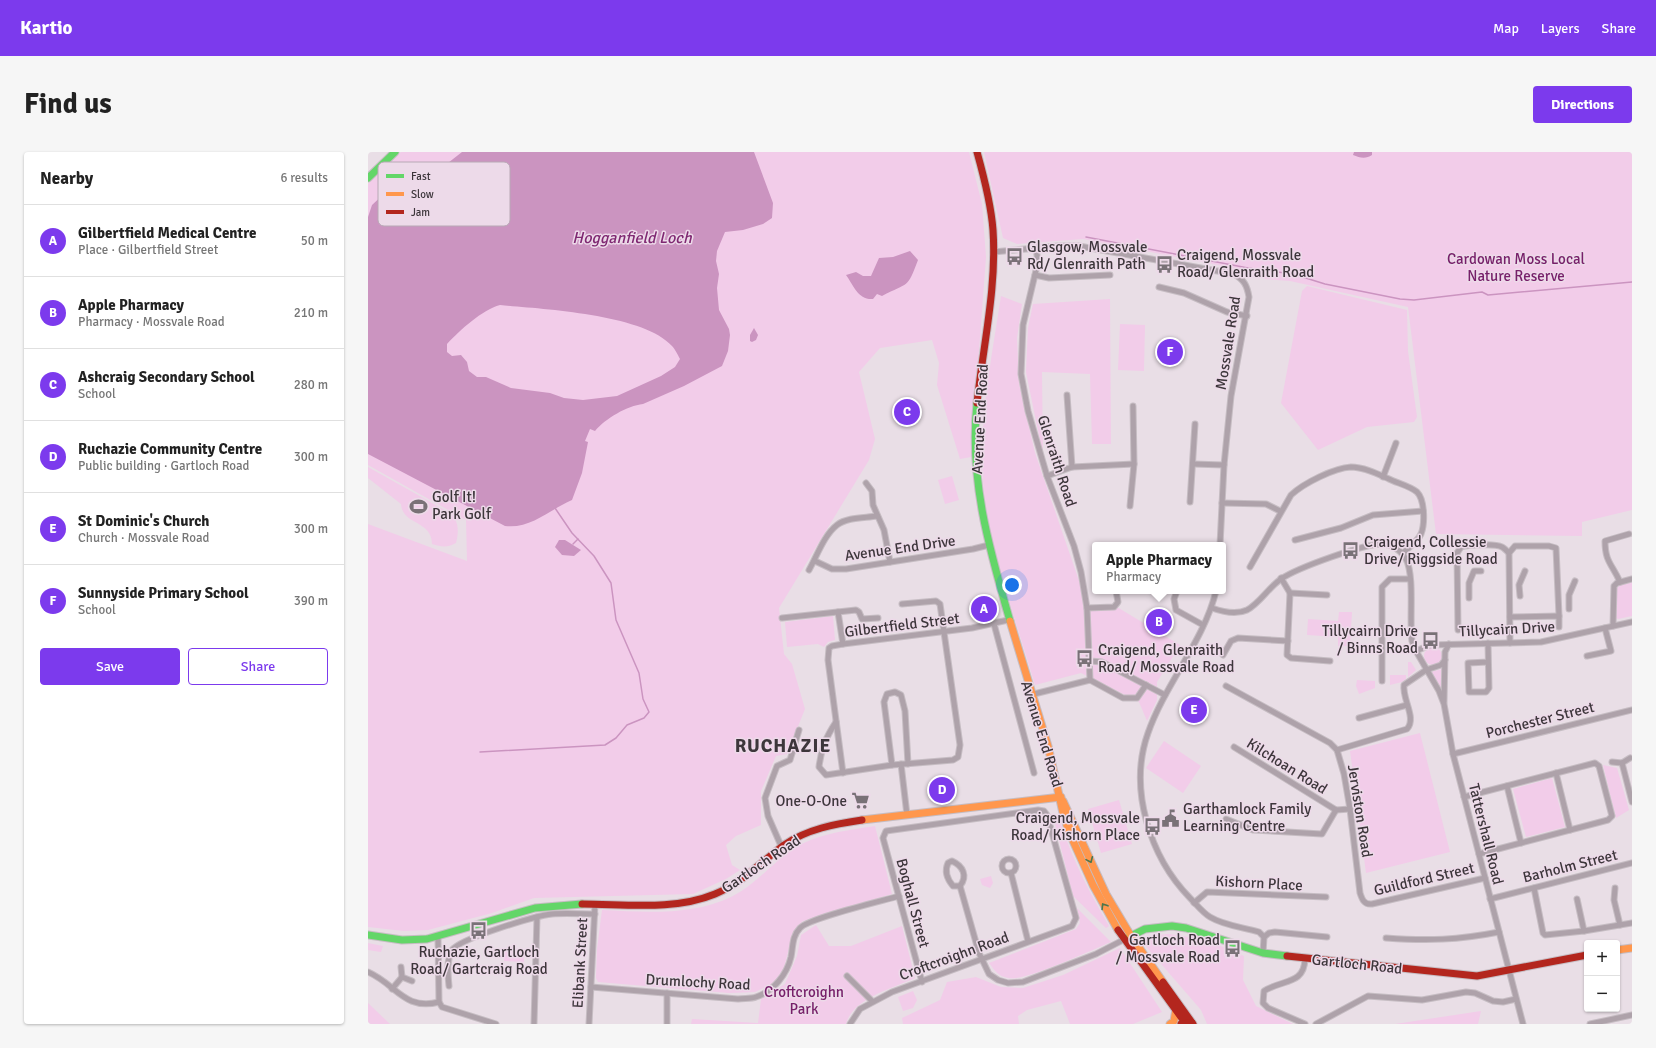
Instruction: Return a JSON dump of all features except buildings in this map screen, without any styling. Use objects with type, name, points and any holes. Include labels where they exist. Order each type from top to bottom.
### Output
[{"type":"main road","points":[[385,162],[395,152]]},
{"type":"main road","name":"Avenue End Road","points":[[977,152],[987,190],[993,252],[976,424],[975,459],[978,490],[989,545],[1008,620],[1030,695],[1045,738],[1061,797]]},
{"type":"main road","points":[[368,178],[378,168]]},
{"type":"main road","points":[[1061,797],[1069,811],[1106,894],[1128,937],[1176,1009],[1188,1024]]},
{"type":"main road","name":"Gartloch Road","points":[[368,936],[386,939],[422,940],[438,938],[529,910],[558,905],[692,902],[728,890],[782,848],[808,832],[841,823],[1061,797]]},
{"type":"main road","name":"Gartloch Road","points":[[1128,937],[1138,931],[1154,927],[1166,926],[1192,929],[1213,934],[1251,950],[1263,953],[1305,959],[1465,976],[1477,976],[1584,956]]},
{"type":"main road","points":[[1128,937],[1188,1024]]},
{"type":"main road","points":[[1620,950],[1632,948]]},
{"type":"main road","points":[[1170,1024],[1174,1021],[1176,1009]]},
{"type":"street","name":"Mossvale Road","points":[[993,252],[1080,246],[1234,274],[1243,279],[1247,287],[1249,297],[1247,316],[1231,396],[1224,465],[1220,542]]},
{"type":"street","name":"Glenraith Road","points":[[1036,248],[1038,262],[1036,275],[1022,325],[1021,374],[1028,411],[1047,476],[1074,546],[1082,572],[1087,608],[1090,680]]},
{"type":"street","points":[[1036,275],[1049,278],[1110,275]]},
{"type":"street","points":[[1159,287],[1184,293],[1227,312],[1247,316]]},
{"type":"street","points":[[1067,395],[1072,467]]},
{"type":"street","points":[[1130,506],[1134,464],[1133,406]]},
{"type":"street","points":[[1190,502],[1195,424]]},
{"type":"street","points":[[1383,477],[1396,443]]},
{"type":"street","points":[[1047,476],[1072,467],[1134,464]]},
{"type":"street","points":[[1192,464],[1224,465]]},
{"type":"street","points":[[1250,567],[1290,495],[1300,487],[1326,474],[1350,467],[1360,467],[1417,492],[1421,499],[1423,527],[1421,535],[1402,554]]},
{"type":"street","points":[[866,483],[872,491],[877,516],[884,530],[890,562]]},
{"type":"street","points":[[1222,503],[1266,504],[1280,511]]},
{"type":"street","points":[[1295,540],[1341,528],[1373,515],[1423,511]]},
{"type":"street","name":"Avenue End Drive","points":[[809,570],[830,534],[838,524],[848,520],[877,516]]},
{"type":"street","points":[[1620,582],[1613,567],[1607,561],[1605,541],[1629,534]]},
{"type":"street","name":"Avenue End Drive","points":[[815,561],[832,569],[846,569],[973,549],[989,545]]},
{"type":"street","points":[[1212,608],[1230,613],[1247,610],[1281,578],[1310,564],[1374,546],[1389,545],[1398,549],[1408,564],[1411,634],[1416,651],[1444,704]]},
{"type":"street","points":[[1458,630],[1457,554],[1461,547],[1467,545],[1495,545],[1502,546],[1509,553]]},
{"type":"street","points":[[1510,643],[1509,553],[1515,546],[1548,546],[1556,548],[1559,627]]},
{"type":"street","points":[[1520,596],[1519,585],[1525,570]]},
{"type":"street","points":[[1469,598],[1469,583],[1474,572],[1481,572]]},
{"type":"street","points":[[1281,578],[1290,593],[1287,655],[1289,658],[1330,661]]},
{"type":"street","points":[[1382,681],[1382,587],[1390,579],[1409,579]]},
{"type":"street","points":[[1613,626],[1612,591],[1614,586],[1620,582],[1632,579]]},
{"type":"street","points":[[1569,609],[1569,595],[1575,581]]},
{"type":"street","points":[[1458,584],[1469,583]]},
{"type":"street","points":[[1509,585],[1519,585]]},
{"type":"street","points":[[1290,593],[1328,595]]},
{"type":"street","points":[[1087,608],[1114,607],[1118,602],[1117,594]]},
{"type":"street","points":[[1176,594],[1174,599],[1176,610],[1202,625]]},
{"type":"street","points":[[1215,594],[1212,608],[1165,695],[1148,733],[1141,762],[1141,790],[1150,830],[1160,858],[1179,887],[1210,917],[1238,927],[1260,932],[1264,937],[1263,953]]},
{"type":"street","points":[[1558,595],[1569,595]]},
{"type":"street","points":[[836,722],[825,738],[820,754],[818,767],[826,775],[843,774],[892,765],[953,760],[958,757],[960,745],[940,604],[936,601],[902,604]]},
{"type":"street","points":[[782,618],[856,610],[859,612],[862,619],[878,618]]},
{"type":"street","points":[[838,612],[843,644]]},
{"type":"street","points":[[1510,617],[1558,616]]},
{"type":"street","name":"Gilbertfield Street","points":[[843,774],[827,653],[832,646],[945,632],[994,624],[1008,620]]},
{"type":"street","name":"Tillycairn Drive","points":[[1416,651],[1430,645],[1542,642],[1632,622]]},
{"type":"street","points":[[994,624],[1034,773]]},
{"type":"street","points":[[1587,656],[1611,651],[1605,628]]},
{"type":"street","points":[[1223,655],[1232,641],[1238,638],[1288,641]]},
{"type":"street","points":[[1488,643],[1489,688],[1486,692],[1469,692],[1468,663],[1488,662]]},
{"type":"street","points":[[1444,704],[1446,648],[1449,644]]},
{"type":"street","points":[[1337,750],[1407,729],[1411,720],[1403,693],[1404,685],[1426,670],[1441,665],[1445,660]]},
{"type":"street","points":[[1090,661],[1102,662],[1165,695]]},
{"type":"street","points":[[1030,695],[1090,680],[1123,698],[1137,698],[1146,685]]},
{"type":"street","name":"Jerviston Road","points":[[1226,686],[1330,743],[1337,750],[1344,774],[1350,809],[1360,893],[1364,902],[1368,904]]},
{"type":"street","points":[[892,765],[884,702],[886,694],[895,692],[901,695],[905,711],[908,764]]},
{"type":"street","name":"Tattershall Road","points":[[1444,704],[1464,797],[1523,1024]]},
{"type":"street","points":[[1359,718],[1407,705]]},
{"type":"street","name":"Porchester Street","points":[[1454,754],[1632,710]]},
{"type":"street","points":[[782,848],[768,816],[765,798],[777,766],[790,760],[799,730]]},
{"type":"street","name":"Kilchoan Road","points":[[1234,747],[1336,810],[1350,809]]},
{"type":"street","points":[[1612,762],[1622,763],[1630,758]]},
{"type":"street","points":[[1464,797],[1595,763],[1599,766],[1612,816],[1608,820],[1479,854]]},
{"type":"street","points":[[1622,763],[1632,802]]},
{"type":"street","points":[[901,764],[907,815]]},
{"type":"street","points":[[1556,773],[1570,830]]},
{"type":"street","points":[[1507,786],[1521,843]]},
{"type":"street","name":"Boghall Street","points":[[922,982],[883,838],[886,831],[1038,810],[1044,811],[1047,815],[1070,895],[1076,918],[1074,922]]},
{"type":"street","points":[[1226,819],[1253,830],[1322,834],[1336,810]]},
{"type":"street","points":[[952,861],[958,864],[965,874],[964,881],[960,886],[953,886],[949,881],[945,869],[948,863],[952,861]]},
{"type":"street","name":"Barholm Street","points":[[1490,899],[1632,862]]},
{"type":"street","points":[[1011,873],[1028,941]]},
{"type":"street","name":"Guildford Street","points":[[1368,904],[1485,878]]},
{"type":"street","points":[[960,886],[982,960],[989,974],[1008,984],[1023,982],[1096,954],[1128,937]]},
{"type":"street","points":[[1534,888],[1542,933],[1545,936],[1632,923]]},
{"type":"street","points":[[1615,888],[1614,900],[1620,925]]},
{"type":"street","name":"Kishorn Place","points":[[1194,903],[1207,892],[1326,897]]},
{"type":"street","name":"Drumlochy Road","points":[[591,987],[738,999],[756,997],[772,988],[785,975],[791,957],[793,941],[800,927],[816,920],[899,896]]},
{"type":"street","points":[[1577,899],[1584,931]]},
{"type":"street","name":"Elibank Street","points":[[589,1024],[595,904]]},
{"type":"street","points":[[449,986],[447,974],[453,950],[466,940],[537,917],[552,914],[595,914]]},
{"type":"street","points":[[534,1024],[537,917]]},
{"type":"street","name":"Croftcroighn Road","points":[[850,1024],[860,1009],[872,1001],[982,960],[1028,941],[1072,926],[1074,922]]},
{"type":"street","points":[[1264,937],[1269,933],[1275,932],[1327,937]]},
{"type":"street","points":[[1386,938],[1444,941],[1499,932]]},
{"type":"street","points":[[438,938],[439,1002],[442,1007],[478,1022],[496,1024]]},
{"type":"street","points":[[1305,959],[1305,970],[1299,977],[1273,985],[1264,991],[1262,1003],[1268,1008],[1305,1024]]},
{"type":"street","points":[[392,989],[402,977],[401,967]]},
{"type":"street","points":[[368,972],[378,976],[404,999],[416,1003],[429,1004],[439,1002]]},
{"type":"street","points":[[439,974],[447,974]]},
{"type":"street","points":[[847,976],[872,1001]]},
{"type":"street","points":[[402,977],[412,981]]},
{"type":"street","points":[[1316,1024],[1368,996],[1422,1000],[1466,992],[1475,993],[1493,1001],[1503,1002],[1516,999]]},
{"type":"street","points":[[667,1024],[668,993]]},
{"type":"street","points":[[1590,1024],[1632,1015]]},
{"type":"green space","points":[[401,152],[969,152],[982,204],[986,257],[971,457],[960,459],[937,385],[939,363],[932,340],[880,348],[859,372],[875,439],[869,460],[779,608],[784,654],[792,664],[805,709],[787,754],[776,756],[761,791],[761,825],[736,836],[726,845],[732,865],[740,870],[726,879],[693,894],[534,898],[492,913],[428,930],[404,931],[368,927],[368,524],[467,561],[466,520],[368,465],[368,184],[378,174],[378,226],[510,226],[510,162],[391,162]]},
{"type":"green space","name":"Cardowan Moss Local Nature Reserve","points":[[984,152],[1632,152],[1632,510],[1582,522],[1582,536],[1436,534],[1408,307],[1290,281],[1265,279],[1260,274],[1244,270],[1083,239],[1017,244],[1003,238]]},
{"type":"green space","points":[[1307,286],[1407,310],[1408,351],[1417,417],[1414,422],[1367,427],[1318,450],[1281,403],[1302,291]]},
{"type":"green space","points":[[1001,296],[1022,304],[1017,338],[1019,384],[1035,453],[1088,607],[1117,607],[1180,645],[1157,682],[1157,700],[1147,721],[1139,702],[1081,673],[1035,685],[1009,602],[993,543],[983,486],[982,438],[988,377]]},
{"type":"green space","points":[[1110,299],[1111,444],[1092,444],[1090,374],[1042,372],[1043,455],[1026,372],[1028,328],[1033,304]]},
{"type":"green space","points":[[1120,324],[1145,325],[1144,371],[1118,370]]},
{"type":"green space","name":"Golf It! Park Golf","points":[[368,467],[450,513],[458,526],[456,543],[450,546],[439,546],[432,544],[431,536],[422,526],[406,516],[401,504],[368,478]]},
{"type":"green space","points":[[952,476],[959,500],[945,504],[938,480]]},
{"type":"green space","points":[[1632,582],[1632,616],[1618,619],[1616,618],[1616,589],[1620,585]]},
{"type":"green space","points":[[1339,612],[1352,612],[1350,646],[1338,646],[1338,637],[1307,635],[1308,619],[1338,621]]},
{"type":"green space","points":[[833,616],[835,640],[828,642],[824,647],[818,644],[787,647],[785,622]]},
{"type":"green space","points":[[1429,647],[1437,647],[1442,652],[1440,663],[1437,665],[1429,665],[1424,660],[1424,652]]},
{"type":"green space","points":[[1408,662],[1411,662],[1416,670],[1408,677]]},
{"type":"green space","points":[[1442,669],[1443,689],[1441,690],[1431,672]]},
{"type":"green space","points":[[1390,675],[1406,675],[1406,679],[1402,682],[1390,685]]},
{"type":"green space","points":[[1357,680],[1375,681],[1375,688],[1359,694],[1356,686]]},
{"type":"green space","points":[[1420,733],[1450,852],[1366,873],[1350,751]]},
{"type":"green space","points":[[1164,741],[1201,766],[1183,793],[1146,768]]},
{"type":"green space","points":[[1603,765],[1617,768],[1629,810],[1616,818]]},
{"type":"green space","points":[[1552,778],[1565,827],[1526,837],[1513,789]]},
{"type":"green space","points":[[1119,800],[1132,844],[1101,853],[1088,809]]},
{"type":"green space","points":[[1058,815],[1068,845],[1080,872],[1109,926],[1106,928],[1073,896],[1053,816]]},
{"type":"green space","points":[[875,826],[892,894],[803,921],[793,932],[784,968],[774,983],[755,992],[729,993],[598,982],[596,978],[597,949],[602,910],[651,912],[668,911],[684,910],[716,903],[739,893],[786,854],[806,842],[828,834]]},
{"type":"green space","points":[[991,876],[993,883],[990,888],[982,885],[980,879]]},
{"type":"green space","points":[[1077,908],[1111,942],[1043,970],[1016,978],[1002,976],[995,971],[989,963],[1076,929],[1080,923]]},
{"type":"green space","name":"Croftcroighn Park","points":[[816,925],[829,946],[851,946],[902,926],[915,978],[874,995],[865,1001],[850,1015],[846,1024],[691,1024],[692,1019],[758,1023],[761,999],[785,984],[797,956],[801,935]]},
{"type":"green space","points":[[1167,934],[1207,941],[1244,956],[1243,980],[1256,1006],[1293,1024],[1207,1024],[1201,1010],[1143,943],[1145,937]]},
{"type":"green space","points":[[368,943],[383,946],[381,952],[368,950]]},
{"type":"green space","points":[[1120,948],[1162,1012],[1133,1024],[1070,1024],[1061,1001],[1027,1010],[1018,1016],[1019,1024],[903,1024],[902,1018],[940,1000],[947,982],[976,977],[1001,987],[1023,988],[1063,975]]},
{"type":"green space","points":[[504,950],[524,950],[524,962],[504,961]]},
{"type":"green space","points":[[913,991],[917,1000],[913,1008],[903,1011],[898,997]]},
{"type":"green space","points":[[368,1003],[390,1024],[368,1024]]},
{"type":"green space","points":[[1481,1011],[1478,1024],[1395,1024]]},
{"type":"water","name":"Hogganfield Loch","points":[[462,152],[754,152],[773,203],[772,218],[763,224],[743,230],[725,232],[717,251],[716,261],[719,274],[717,288],[719,310],[729,329],[730,335],[728,351],[722,366],[684,386],[643,404],[624,410],[611,417],[595,431],[590,429],[585,441],[588,442],[582,473],[572,500],[532,522],[514,526],[505,526],[368,454],[368,217],[372,205],[378,199],[378,226],[510,226],[510,162],[449,162]],"holes":[[[500,305],[565,311],[616,320],[639,327],[658,335],[672,346],[680,359],[675,367],[661,376],[617,396],[583,400],[564,398],[550,393],[511,388],[486,377],[477,377],[469,371],[467,362],[461,355],[452,356],[447,352],[447,344],[458,333],[486,311]]]},
{"type":"water","points":[[1354,152],[1372,152],[1372,155],[1365,158],[1353,155]]},
{"type":"water","points":[[910,251],[918,260],[912,276],[906,284],[882,296],[877,294],[873,299],[868,299],[860,295],[846,275],[856,272],[863,276],[871,276],[879,258],[893,257]]},
{"type":"water","points":[[754,328],[758,335],[756,340],[752,342],[750,341],[750,335]]},
{"type":"water","points":[[559,540],[565,540],[581,550],[574,556],[562,555],[555,547]]},
{"type":"waterway","points":[[1086,237],[1248,268],[1293,274],[1325,284],[1400,299],[1414,300],[1482,292],[1488,295],[1632,282]]},
{"type":"waterway","points":[[480,752],[605,745],[616,738],[627,725],[644,718],[649,712],[643,699],[639,673],[616,620],[611,583],[594,556],[572,533],[555,508]]},
{"type":"waterway","points":[[573,544],[578,539]]},
{"type":"traffic: fast","points":[[385,162],[395,152]]},
{"type":"traffic: fast","points":[[368,178],[378,168]]},
{"type":"traffic: fast","points":[[977,403],[975,431],[978,486],[988,540],[1010,621]]},
{"type":"traffic: fast","points":[[368,935],[402,940],[427,939],[535,908],[582,904]]},
{"type":"traffic: fast","points":[[1125,939],[1145,929],[1172,926],[1186,928],[1263,953],[1287,956]]},
{"type":"traffic: slow","points":[[1010,621],[1048,746],[1063,813],[1069,832],[1093,885],[1118,930]]},
{"type":"traffic: slow","points":[[862,820],[1061,797]]},
{"type":"traffic: slow","points":[[1063,801],[1106,894],[1131,936],[1163,982]]},
{"type":"traffic: slow","points":[[1620,950],[1632,948]]},
{"type":"traffic: slow","points":[[1170,1024],[1174,1021],[1176,1009]]},
{"type":"traffic: jam","points":[[977,152],[991,210],[994,251],[989,316],[977,403]]},
{"type":"traffic: jam","points":[[582,904],[666,905],[699,899],[715,894],[734,884],[793,839],[832,825],[862,820]]},
{"type":"traffic: jam","points":[[1118,930],[1186,1024]]},
{"type":"traffic: jam","points":[[1287,956],[1477,976],[1584,956]]},
{"type":"traffic: jam","points":[[1163,982],[1193,1024]]},
{"type":"traffic: jam","points":[[1181,1024],[1192,1023]]},
{"type":"place","name":"Glasgow, Mossvale Rd/ Glenraith Path","points":[[1014,256]]},
{"type":"place","name":"Craigend, Mossvale Road/ Glenraith Road","points":[[1164,264]]},
{"type":"place","name":"Sunnyside Primary School","points":[[1170,352]]},
{"type":"place","name":"Ashcraig Secondary School","points":[[907,412]]},
{"type":"place","name":"Golf It! Park Golf","points":[[419,506]]},
{"type":"place","name":"Craigend, Collessie Drive/ Riggside Road","points":[[1351,551]]},
{"type":"place","name":"Gilbertfield Medical Centre","points":[[984,609]]},
{"type":"place","name":"Apple Pharmacy","points":[[1159,622]]},
{"type":"place","name":"Tillycairn Drive / Binns Road","points":[[1431,640]]},
{"type":"place","name":"Craigend, Glenraith Road/ Mossvale Road","points":[[1085,659]]},
{"type":"place","name":"St Dominic's Church","points":[[1194,710]]},
{"type":"place","name":"Ruchazie Community Centre","points":[[942,790]]},
{"type":"place","name":"One-O-One","points":[[860,801]]},
{"type":"place","name":"Garthamlock Family Learning Centre","points":[[1170,818]]},
{"type":"place","name":"Craigend, Mossvale Road/ Kishorn Place","points":[[1153,827]]},
{"type":"place","name":"Ruchazie, Gartloch Road/ Gartcraig Road","points":[[479,931]]},
{"type":"place","name":"Gartloch Road / Mossvale Road","points":[[1233,949]]},
{"type":"district","name":"RUCHAZIE","points":[[783,745]]}]
